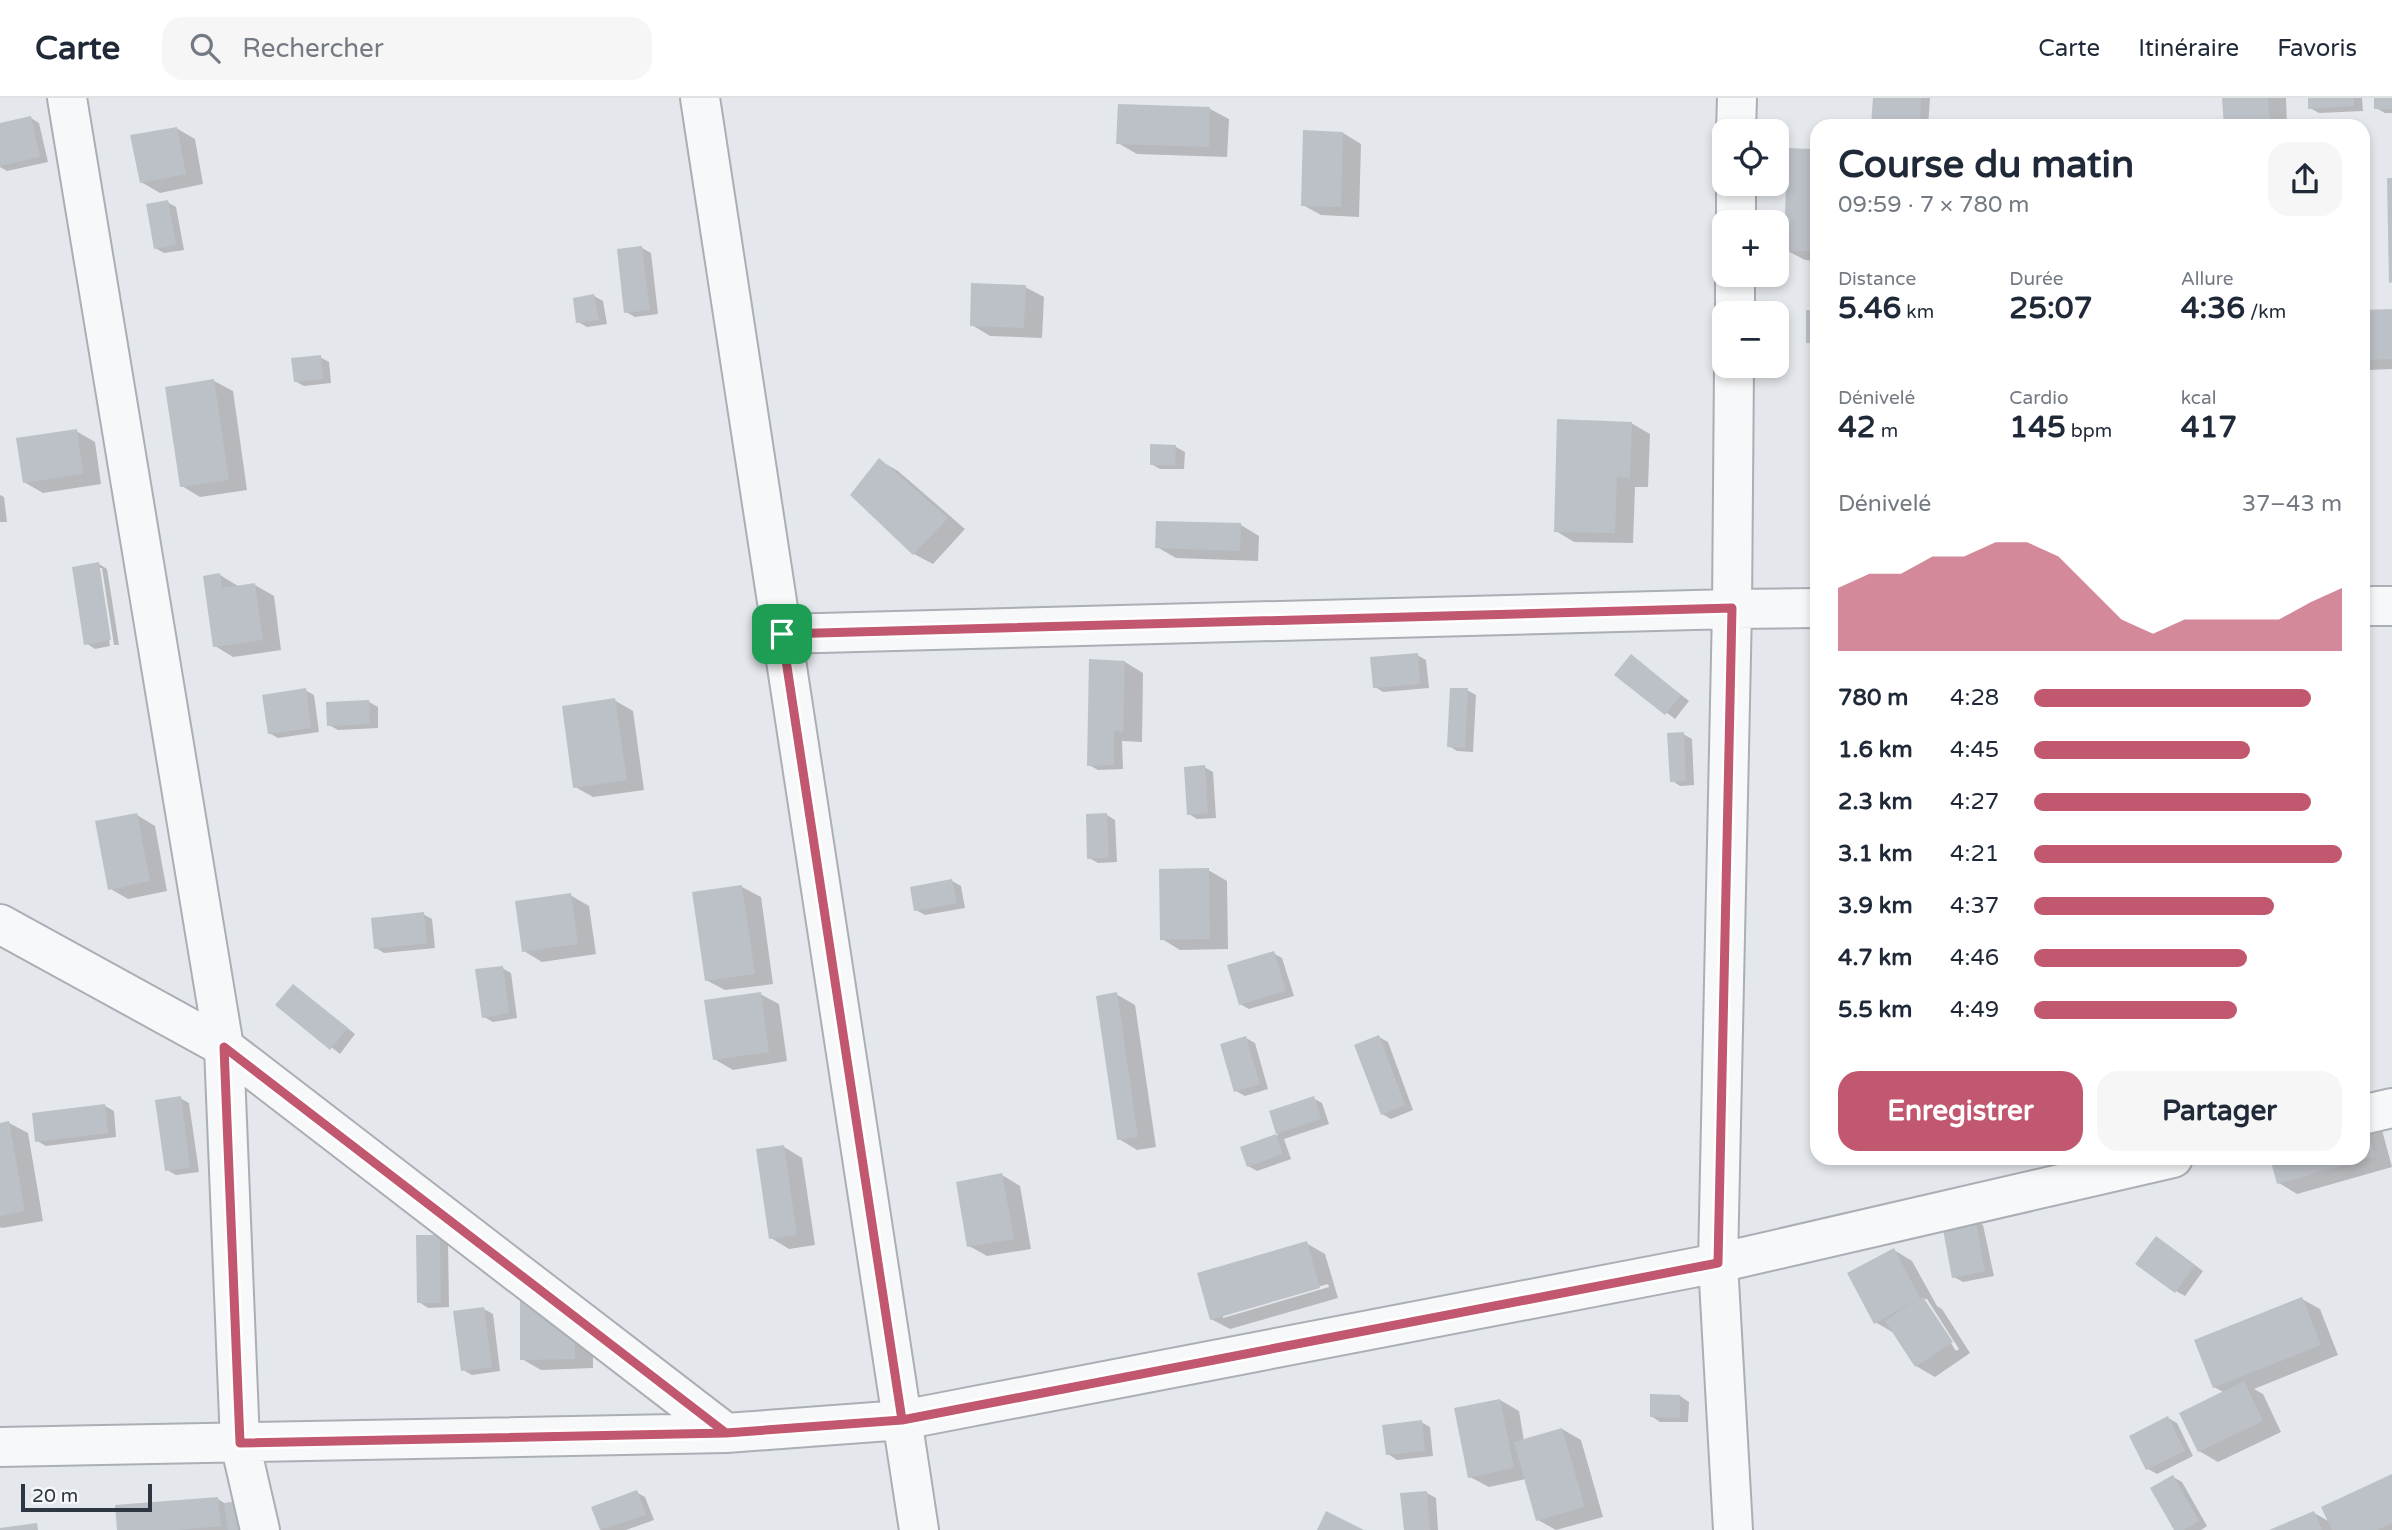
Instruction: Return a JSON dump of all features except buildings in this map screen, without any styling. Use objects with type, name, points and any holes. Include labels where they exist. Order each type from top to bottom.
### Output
[{"type":"street","points":[[67,98],[224,1047],[240,1443],[260,1530]]},
{"type":"street","points":[[700,98],[919,1530]]},
{"type":"street","points":[[1736,119],[1737,98]]},
{"type":"street","points":[[1733,1530],[1718,1263],[1732,608],[1734,378]]},
{"type":"street","points":[[2370,606],[2392,606]]},
{"type":"street","points":[[782,634],[1810,608]]},
{"type":"street","points":[[0,924],[224,1047],[726,1433]]},
{"type":"street","points":[[2370,1113],[2392,1108]]},
{"type":"street","points":[[0,1447],[726,1433],[902,1420],[1718,1263],[2143,1165]]},
{"type":"route","points":[[782,634],[902,1420],[726,1433],[240,1443],[224,1047],[726,1433],[814,1426],[902,1420],[1718,1263],[1732,608],[782,634]]}]
